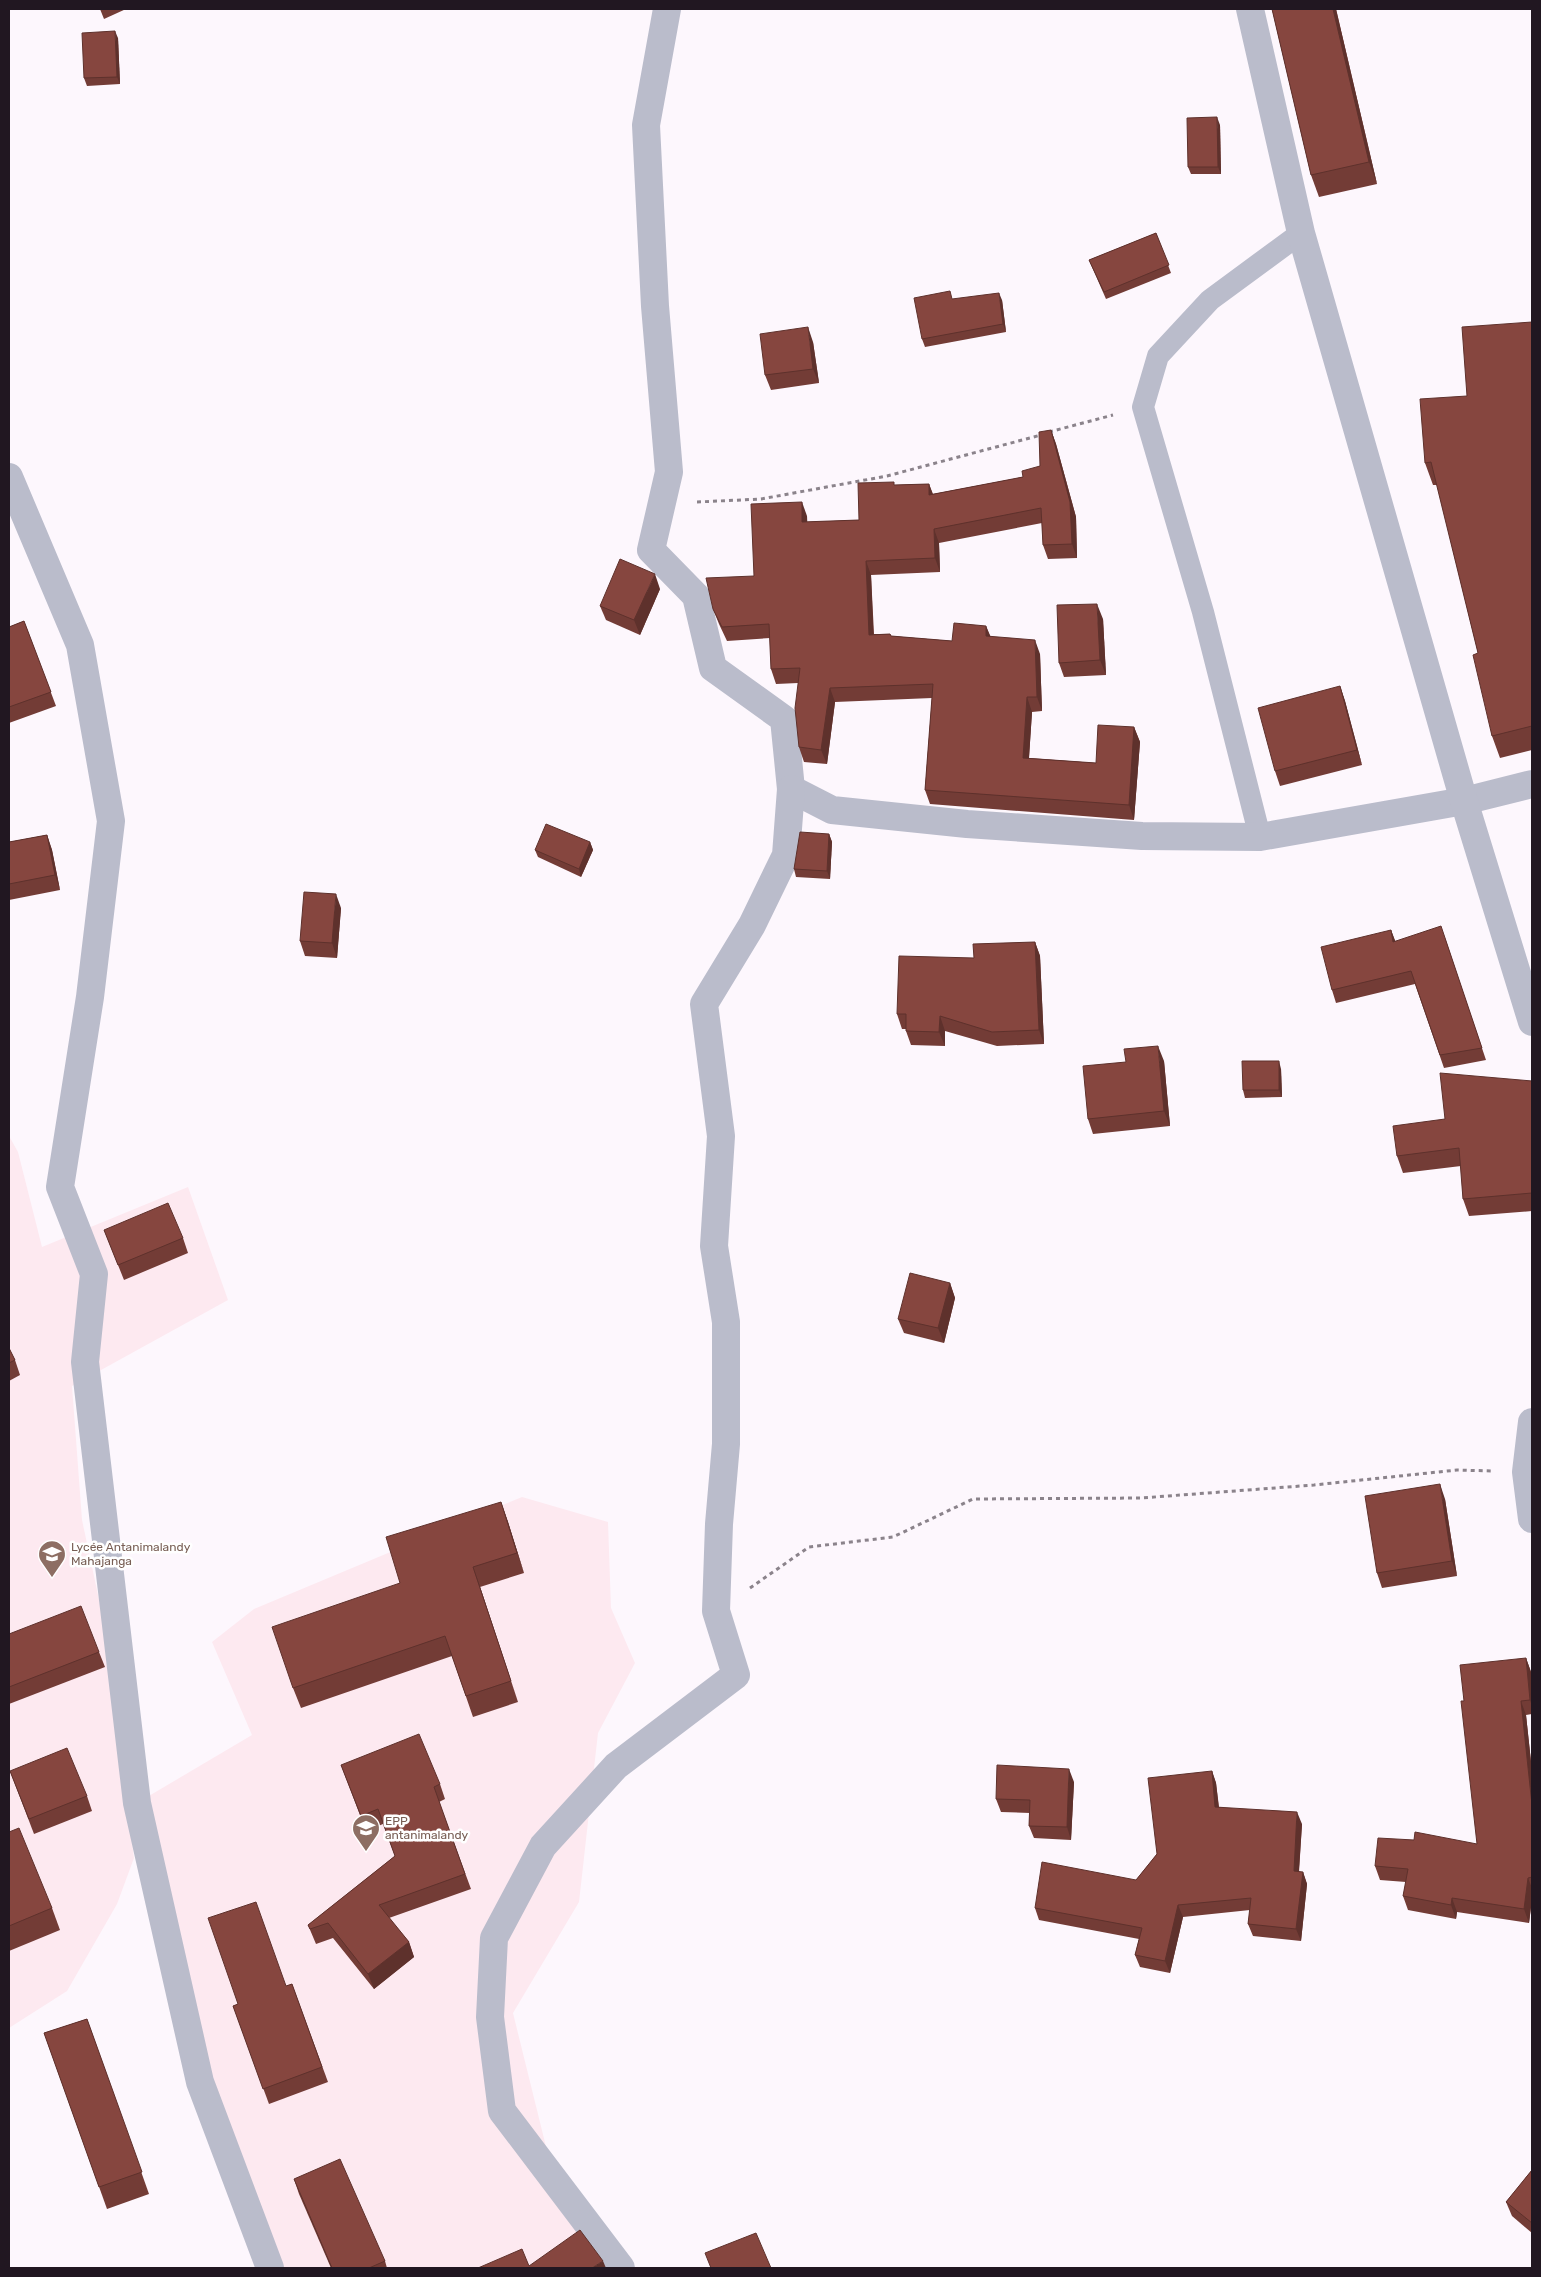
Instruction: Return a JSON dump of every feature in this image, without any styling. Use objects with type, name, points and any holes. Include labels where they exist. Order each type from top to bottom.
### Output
[{"type":"street","points":[[621,2268],[502,2111],[490,2017],[494,1938],[543,1846],[616,1766],[736,1675],[716,1611],[719,1524],[726,1444],[726,1322],[714,1246],[721,1136],[704,1004],[752,925],[786,855],[791,789],[784,719],[713,668],[696,596],[651,550],[669,472],[655,306],[646,125],[666,9]]},
{"type":"street","points":[[1250,9],[1301,233],[1464,801],[1532,1022]]},
{"type":"street","points":[[9,477],[80,645],[111,821],[90,997],[60,1187],[94,1274],[85,1362],[137,1803],[200,2082],[270,2268]]},
{"type":"street","points":[[791,789],[832,810],[967,824],[1142,836],[1260,837],[1464,801],[1532,784]]},
{"type":"street","points":[[1532,1422],[1526,1472],[1532,1519]]},
{"type":"lane","points":[[1260,837],[1203,612],[1143,407],[1158,356],[1210,300],[1301,233]]},
{"type":"path","points":[[662,503],[761,499],[887,476],[1143,407]]},
{"type":"path","points":[[716,1611],[809,1547],[893,1537],[973,1499],[1141,1498],[1314,1485],[1457,1470],[1526,1472]]},
{"type":"shaded area","name":"Lycée Antanimalandy Mahajanga","points":[[9,1136],[18,1152],[42,1247],[188,1187],[228,1300],[72,1386],[82,1520],[107,1637],[134,1858],[117,1904],[67,1991],[9,2028]]},
{"type":"shaded area","name":"EPP antanimalandy","points":[[522,1497],[608,1522],[611,1608],[635,1663],[598,1733],[579,1902],[513,2013],[553,2175],[610,2268],[270,2268],[200,2082],[137,1803],[252,1735],[212,1642],[254,1609]]},
{"type":"building","points":[[1272,9],[1333,9],[1369,162],[1311,175]]},
{"type":"building","points":[[115,31],[117,77],[84,78],[82,33]]},
{"type":"building","points":[[1217,117],[1218,167],[1188,167],[1187,118]]},
{"type":"building","points":[[1156,233],[1169,265],[1104,292],[1089,260]]},
{"type":"building","points":[[950,291],[952,299],[999,293],[1003,324],[922,339],[914,298]]},
{"type":"building","points":[[1532,322],[1532,726],[1492,736],[1473,655],[1478,653],[1431,462],[1425,463],[1420,399],[1467,396],[1462,327]]},
{"type":"building","points":[[808,327],[813,369],[765,375],[760,334]]},
{"type":"building","points":[[1051,430],[1070,502],[1072,544],[1043,545],[1041,508],[934,529],[935,558],[866,561],[869,635],[890,634],[891,636],[952,641],[954,623],[986,626],[986,636],[1035,640],[1037,697],[1027,697],[1023,758],[1096,763],[1098,725],[1134,727],[1129,805],[925,790],[933,684],[830,688],[821,750],[799,747],[795,708],[800,668],[771,669],[769,624],[722,627],[713,609],[706,578],[754,576],[751,504],[802,502],[802,522],[859,520],[858,483],[894,482],[894,485],[929,484],[929,495],[1023,477],[1022,471],[1040,466],[1039,432]]},
{"type":"building","points":[[620,559],[655,574],[634,620],[600,606]]},
{"type":"building","points":[[1097,604],[1100,660],[1059,663],[1057,605]]},
{"type":"building","points":[[24,621],[51,692],[9,707],[9,627]]},
{"type":"building","points":[[1340,686],[1357,750],[1275,771],[1258,708]]},
{"type":"building","points":[[546,824],[590,842],[579,869],[535,850]]},
{"type":"building","points":[[800,832],[829,834],[827,871],[794,869]]},
{"type":"building","points":[[47,835],[55,875],[9,884],[9,842]]},
{"type":"building","points":[[304,892],[336,894],[332,943],[300,941]]},
{"type":"building","points":[[1441,926],[1482,1048],[1440,1055],[1411,971],[1332,990],[1321,947],[1391,930],[1393,942]]},
{"type":"building","points":[[1035,942],[1039,1030],[992,1032],[940,1016],[939,1032],[906,1031],[906,1014],[897,1014],[899,956],[974,958],[973,944]]},
{"type":"building","points":[[1158,1046],[1164,1111],[1088,1119],[1083,1066],[1126,1062],[1124,1049]]},
{"type":"building","points":[[1242,1061],[1279,1061],[1279,1090],[1243,1090]]},
{"type":"building","points":[[1440,1073],[1532,1081],[1532,1193],[1463,1199],[1459,1148],[1397,1156],[1393,1126],[1445,1119]]},
{"type":"building","points":[[168,1203],[183,1238],[118,1265],[104,1230]]},
{"type":"building","points":[[910,1273],[950,1283],[938,1328],[898,1319]]},
{"type":"building","points":[[9,1348],[15,1360],[9,1363]]},
{"type":"building","points":[[1440,1484],[1452,1561],[1377,1573],[1365,1496]]},
{"type":"building","points":[[501,1502],[517,1553],[473,1567],[511,1681],[466,1696],[445,1636],[293,1688],[272,1627],[400,1583],[386,1537]]},
{"type":"building","points":[[81,1606],[99,1652],[9,1687],[9,1634]]},
{"type":"building","points":[[1526,1658],[1530,1700],[1521,1701],[1532,1805],[1532,1877],[1528,1878],[1524,1909],[1452,1898],[1451,1905],[1403,1896],[1408,1869],[1375,1866],[1378,1838],[1414,1840],[1415,1832],[1477,1844],[1461,1701],[1464,1701],[1460,1665]]},
{"type":"building","points":[[419,1734],[440,1784],[434,1787],[465,1874],[379,1905],[409,1942],[368,1974],[328,1923],[310,1929],[308,1925],[395,1856],[378,1809],[361,1816],[341,1765]]},
{"type":"building","points":[[67,1748],[87,1796],[29,1819],[10,1771]]},
{"type":"building","points":[[997,1765],[1069,1769],[1067,1827],[1029,1826],[1030,1800],[996,1799]]},
{"type":"building","points":[[1212,1771],[1215,1807],[1297,1812],[1294,1871],[1303,1872],[1296,1929],[1248,1924],[1251,1898],[1178,1905],[1165,1961],[1135,1955],[1142,1928],[1035,1908],[1042,1862],[1136,1880],[1157,1854],[1148,1778]]},
{"type":"building","points":[[19,1828],[52,1908],[9,1926],[9,1832]]},
{"type":"building","points":[[256,1902],[286,1986],[292,1984],[322,2067],[263,2089],[233,2006],[238,2004],[208,1918]]},
{"type":"building","points":[[87,2019],[142,2172],[99,2187],[44,2033]]},
{"type":"building","points":[[340,2159],[385,2261],[369,2268],[332,2268],[294,2179]]},
{"type":"building","points":[[1532,2170],[1532,2223],[1506,2202]]},
{"type":"building","points":[[580,2230],[603,2261],[592,2268],[478,2268],[522,2249],[529,2266]]},
{"type":"building","points":[[756,2233],[771,2268],[711,2268],[705,2253]]},
{"type":"place","name":"Lycée Antanimalandy Mahajanga","points":[[52,1578]]},
{"type":"place","name":"EPP antanimalandy","points":[[366,1852]]}]
